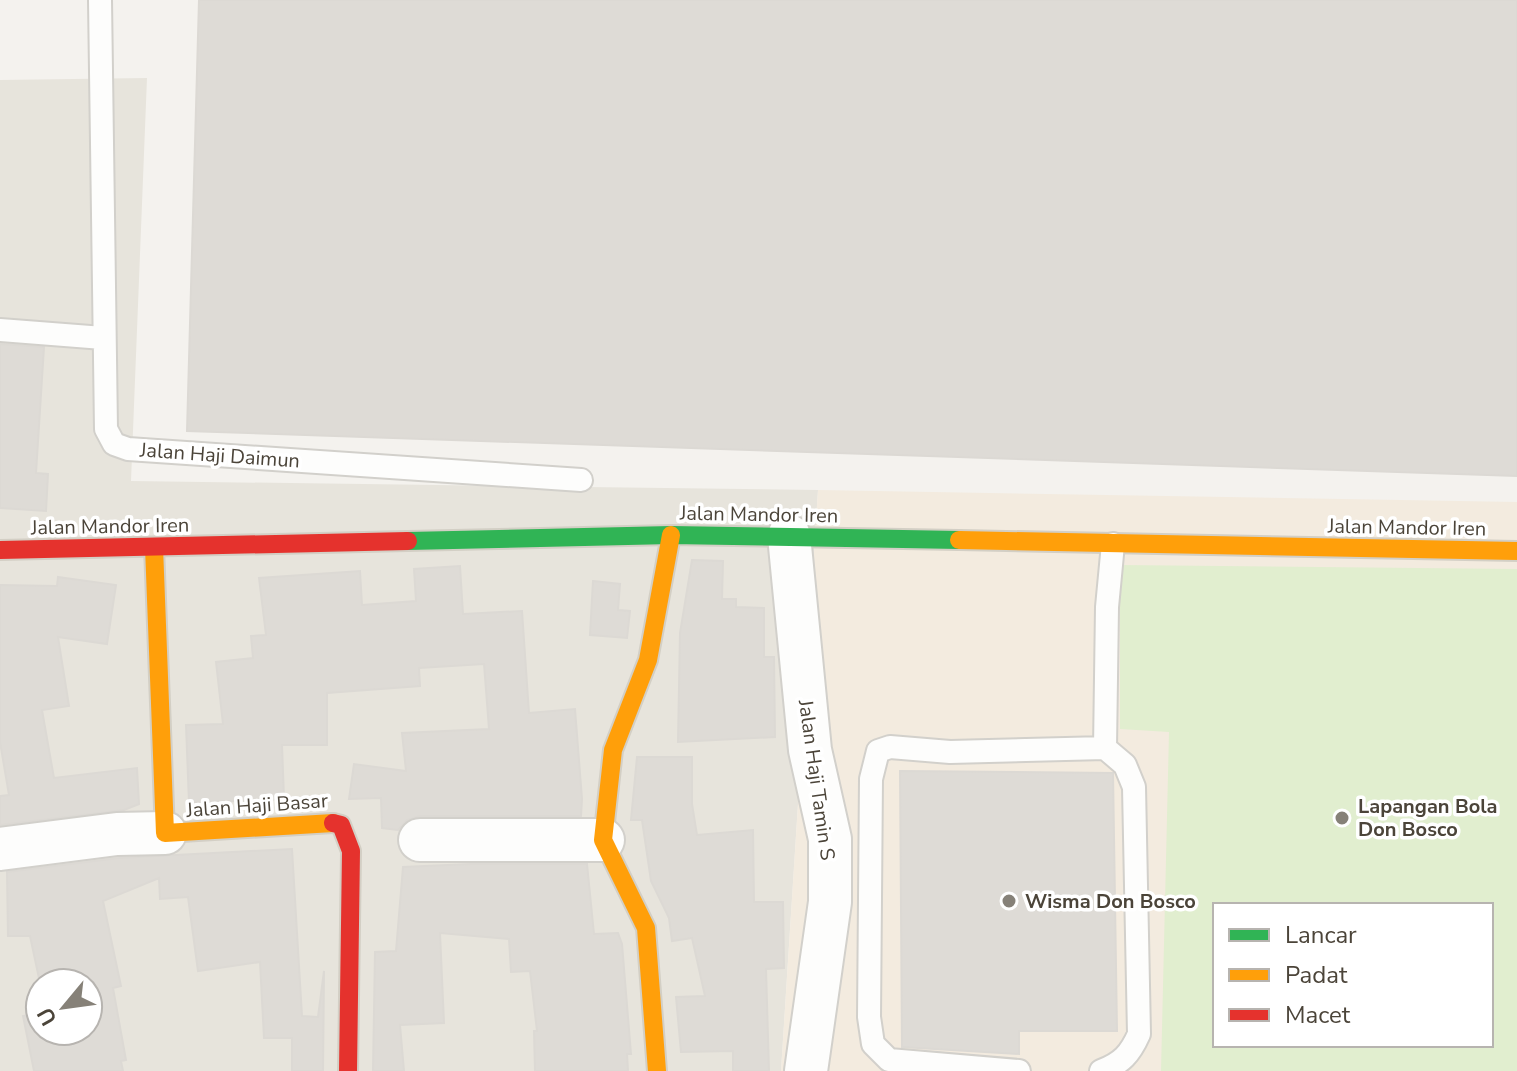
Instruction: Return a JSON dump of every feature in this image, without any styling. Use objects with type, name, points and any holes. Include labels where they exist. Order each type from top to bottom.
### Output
[{"type":"street","name":"Jalan Mandor Iren","points":[[0,550],[671,535],[1517,551]]},
{"type":"street","points":[[657,1071],[646,928],[603,840],[615,742],[648,660],[671,535]]},
{"type":"street","name":"Jalan Haji Tamin S","points":[[789,536],[810,750],[830,839],[830,902],[806,1071]]},
{"type":"street","name":"Jalan Haji Basar","points":[[154,547],[165,833],[325,821],[341,825],[351,851],[348,1071]]},
{"type":"street","points":[[0,849],[117,834],[165,833]]},
{"type":"street","points":[[420,840],[603,840]]},
{"type":"lane","name":"Jalan Haji Daimun","points":[[100,0],[103,338],[106,429],[114,444],[128,449],[581,480]]},
{"type":"lane","points":[[0,330],[103,338]]},
{"type":"lane","points":[[1105,748],[1107,607],[1113,544]]},
{"type":"lane","points":[[1019,1071],[889,1060],[873,1044],[869,1017],[871,779],[878,751],[890,747],[950,752],[1105,748],[1125,765],[1134,787],[1139,1034],[1130,1053],[1117,1065],[1101,1071]]},
{"type":"shaded area","points":[[147,78],[131,481],[818,490],[781,1071],[0,1071],[0,80]]},
{"type":"shaded area","points":[[818,490],[1517,502],[1517,1071],[781,1071]]},
{"type":"green space","name":"Lapangan Bola Don Bosco","points":[[1120,565],[1517,569],[1517,1071],[1161,1071],[1169,732],[1120,729]]},
{"type":"building","points":[[199,0],[1517,0],[1517,476],[187,431]]},
{"type":"building","points":[[0,344],[44,347],[36,473],[48,474],[46,511],[0,508]]},
{"type":"building","points":[[692,560],[723,561],[722,599],[736,599],[736,607],[764,608],[764,657],[774,657],[775,737],[678,742],[680,633]]},
{"type":"building","points":[[460,566],[463,614],[522,611],[529,713],[575,709],[581,816],[420,816],[407,820],[398,830],[382,828],[381,798],[349,799],[354,764],[406,771],[402,733],[489,729],[484,664],[419,668],[420,686],[327,693],[327,745],[282,745],[284,799],[189,803],[186,725],[223,724],[216,662],[253,658],[251,636],[266,635],[259,578],[360,571],[362,605],[416,601],[414,569]]},
{"type":"building","points":[[58,577],[116,585],[107,644],[58,637],[69,706],[42,710],[54,778],[137,768],[139,804],[124,810],[0,825],[0,796],[9,795],[0,742],[0,585],[57,586]]},
{"type":"building","points":[[593,581],[620,584],[618,610],[630,611],[627,638],[590,635]]},
{"type":"building","points":[[637,757],[692,757],[692,804],[697,835],[753,830],[754,902],[783,902],[784,968],[766,969],[769,1071],[733,1071],[733,1051],[681,1052],[676,997],[705,996],[692,938],[672,941],[669,918],[651,881],[642,820],[631,820]]},
{"type":"building","name":"Wisma Don Bosco","points":[[900,771],[1113,773],[1117,1031],[1019,1031],[1019,1054],[902,1047]]},
{"type":"building","points":[[292,849],[302,1016],[318,1017],[324,971],[323,1071],[292,1071],[292,1038],[264,1038],[260,962],[198,971],[188,897],[160,899],[159,878],[103,901],[121,986],[113,988],[126,1060],[121,1061],[123,1071],[34,1071],[29,1047],[104,1047],[104,967],[37,967],[30,936],[8,936],[7,872],[119,858]]},
{"type":"building","points":[[587,864],[594,934],[618,933],[622,944],[631,1054],[627,1054],[628,1071],[535,1071],[534,1031],[537,1031],[530,971],[511,972],[509,939],[440,933],[444,1023],[400,1025],[404,1071],[373,1071],[375,952],[396,951],[403,867]]},
{"type":"traffic: fast","points":[[408,541],[671,535],[959,540]]},
{"type":"traffic: slow","points":[[657,1071],[646,928],[603,840],[613,750],[648,660],[671,535]]},
{"type":"traffic: slow","points":[[959,540],[1517,551]]},
{"type":"traffic: slow","points":[[154,547],[165,833],[333,823]]},
{"type":"traffic: jam","points":[[0,550],[408,541]]},
{"type":"traffic: jam","points":[[333,823],[341,825],[351,851],[348,1071]]},
{"type":"place","name":"Lapangan Bola Don Bosco","points":[[1342,818]]},
{"type":"place","name":"Wisma Don Bosco","points":[[1009,901]]}]
